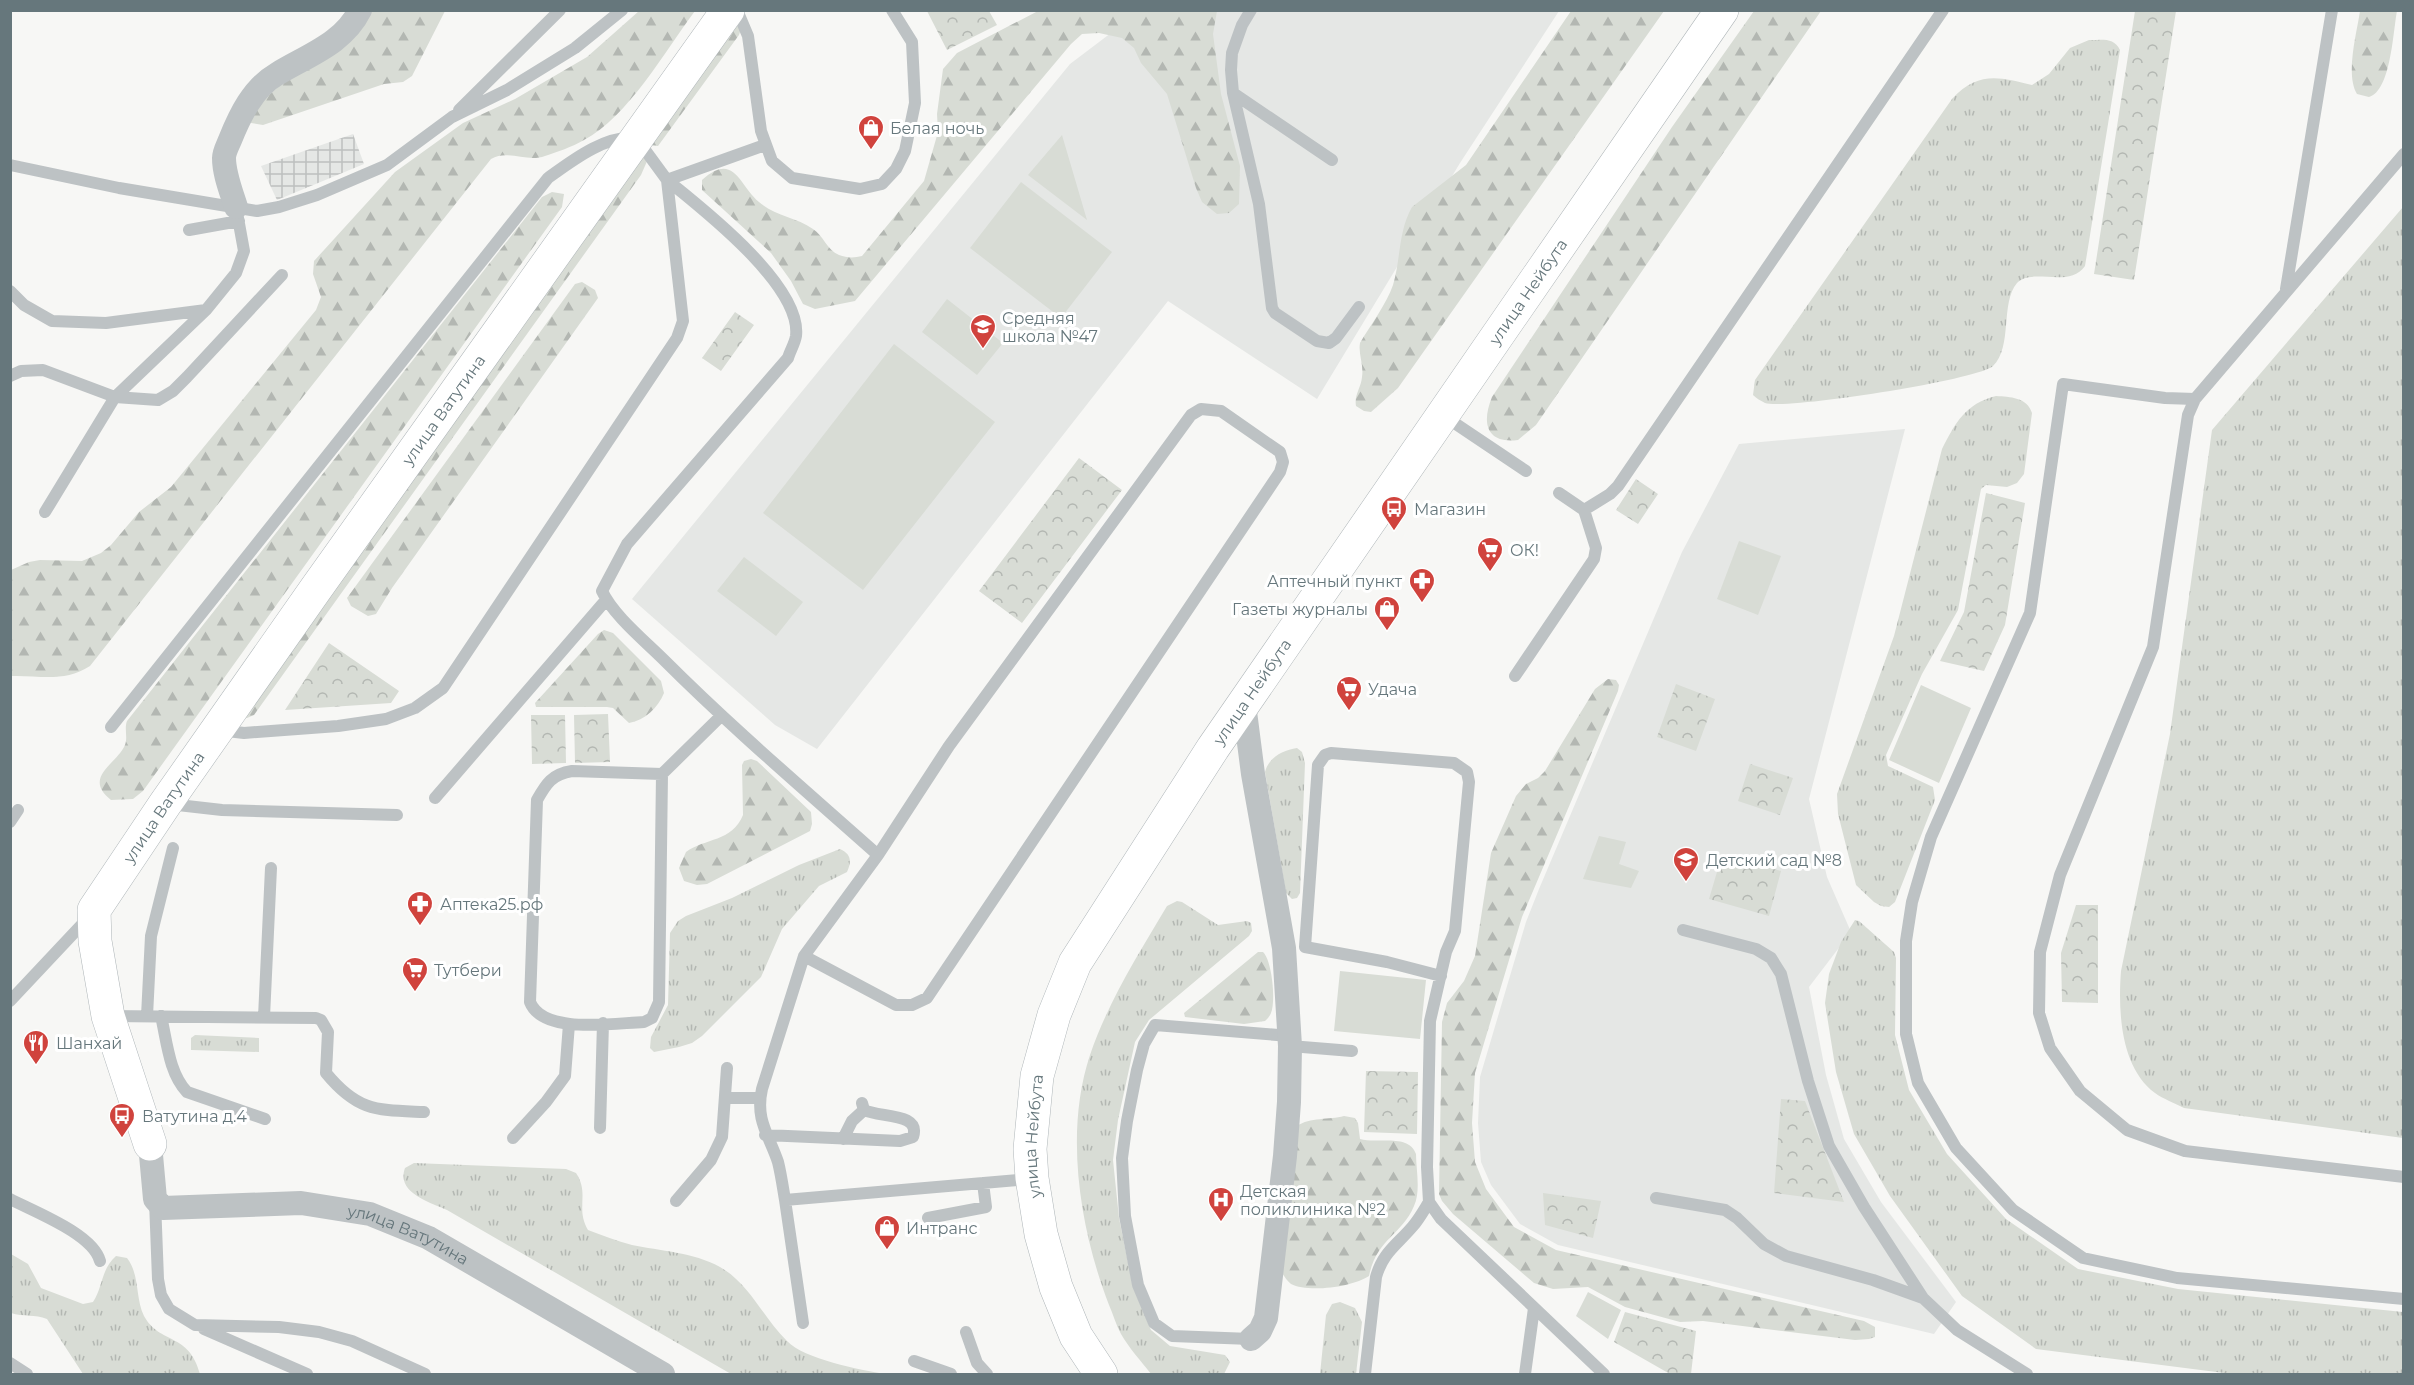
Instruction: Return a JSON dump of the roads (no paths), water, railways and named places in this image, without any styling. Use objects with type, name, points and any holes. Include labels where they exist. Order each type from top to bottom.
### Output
[{"type":"street","points":[[238,214],[224,156],[240,117],[252,97],[274,75],[340,39],[352,25],[360,10]]},
{"type":"street","name":"улица Ватутина","points":[[94,910],[217,730],[728,10]]},
{"type":"street","name":"улица Нейбута","points":[[1101,1374],[1076,1336],[1056,1287],[1041,1234],[1030,1149],[1037,1076],[1054,1015],[1075,963],[1145,851],[1374,512],[1443,416],[1722,10]]},
{"type":"street","points":[[1244,704],[1253,774],[1295,947],[1285,1156],[1266,1318],[1260,1331],[1251,1340]]},
{"type":"street","points":[[94,910],[95,940],[108,1016],[150,1144],[155,1199]]},
{"type":"street","name":"улица Ватутина","points":[[155,1199],[163,1208],[301,1203],[370,1214],[429,1238],[663,1374]]},
{"type":"lane","points":[[189,230],[238,214],[279,207],[317,195],[387,165],[452,117],[561,10]]},
{"type":"lane","points":[[452,117],[507,90],[575,48],[621,10]]},
{"type":"lane","points":[[737,10],[748,36],[760,131],[772,161],[792,178],[860,189],[882,184],[896,170],[905,151],[915,103],[915,62],[912,42],[892,10]]},
{"type":"lane","points":[[1251,10],[1242,25],[1232,53],[1231,70],[1233,93],[1259,204],[1272,308],[1275,313],[1317,341],[1329,343],[1336,338],[1359,307]]},
{"type":"lane","points":[[1584,510],[1610,494],[1618,486],[1943,10]]},
{"type":"lane","points":[[2286,290],[2332,10]]},
{"type":"lane","points":[[1233,93],[1332,160]]},
{"type":"lane","points":[[111,727],[548,178],[592,149],[617,139],[630,137],[637,139],[667,180],[720,224],[764,268],[793,315],[796,336],[788,358],[627,544],[602,591],[606,600],[720,716],[878,855]]},
{"type":"lane","points":[[667,180],[765,145]]},
{"type":"lane","points":[[2403,154],[2195,399],[2188,414],[2153,646],[2060,875],[2040,952],[2039,1013],[2050,1048],[2080,1091],[2127,1130],[2185,1151],[2403,1177]]},
{"type":"lane","points":[[10,165],[238,214]]},
{"type":"lane","points":[[217,730],[244,733],[386,719],[415,708],[443,688],[677,338],[683,321],[667,180]]},
{"type":"lane","points":[[45,512],[115,397],[206,310],[236,273],[244,251],[238,214]]},
{"type":"lane","points":[[10,376],[21,371],[43,370],[115,397],[158,400],[173,392],[282,275]]},
{"type":"lane","points":[[10,291],[24,305],[52,321],[106,323],[206,310]]},
{"type":"lane","points":[[2195,399],[2165,398],[2063,384],[2030,614],[1931,837],[1912,902],[1906,941],[1906,1034],[1918,1083],[1956,1148],[2013,1210],[2083,1258],[2177,1278],[2403,1299]]},
{"type":"lane","points":[[803,1323],[786,1200],[777,1161],[761,1124],[759,1098],[804,956],[878,855],[949,746],[1191,414],[1201,409],[1221,411],[1280,452],[1283,462],[1280,472],[927,998],[912,1005],[896,1005],[804,956]]},
{"type":"lane","points":[[1443,416],[1526,471]]},
{"type":"lane","points":[[1515,676],[1594,559],[1596,548],[1584,510],[1559,493]]},
{"type":"lane","points":[[435,798],[606,600]]},
{"type":"lane","points":[[662,774],[572,771],[559,773],[546,783],[537,801],[530,1002],[538,1015],[569,1024],[644,1022],[652,1018],[659,1002],[662,774],[720,716]]},
{"type":"lane","points":[[1441,976],[1387,962],[1295,947],[1318,765],[1325,755],[1331,753],[1454,763],[1467,772],[1469,782],[1455,931],[1446,952],[1441,976],[1430,1021],[1427,1167],[1429,1202],[1441,1219],[1604,1374]]},
{"type":"lane","points":[[165,804],[222,810],[397,815]]},
{"type":"lane","points":[[10,822],[18,810]]},
{"type":"lane","points":[[147,1016],[151,936],[173,848]]},
{"type":"lane","points":[[264,1017],[271,868]]},
{"type":"lane","points":[[10,1001],[94,910]]},
{"type":"lane","points":[[1683,930],[1756,949],[1771,958],[1781,974],[1808,1081],[1829,1146],[1864,1207],[1923,1298],[1957,1330],[2027,1374]]},
{"type":"lane","points":[[108,1016],[264,1017],[321,1020],[328,1032],[326,1073],[341,1092],[376,1110],[424,1112]]},
{"type":"lane","points":[[161,1016],[174,1073],[179,1084],[187,1092],[265,1119]]},
{"type":"lane","points":[[600,1128],[603,1023]]},
{"type":"lane","points":[[513,1138],[546,1102],[564,1076],[569,1024]]},
{"type":"lane","points":[[1251,1340],[1172,1336],[1154,1323],[1138,1285],[1125,1216],[1122,1158],[1127,1121],[1144,1044],[1155,1025],[1290,1041],[1352,1051]]},
{"type":"lane","points":[[676,1201],[711,1160],[722,1137],[727,1068]]},
{"type":"lane","points":[[726,1098],[759,1098]]},
{"type":"lane","points":[[765,1135],[900,1141],[913,1137],[916,1129],[907,1119],[872,1114],[863,1106],[843,1138]]},
{"type":"lane","points":[[786,1200],[1032,1178]]},
{"type":"lane","points":[[928,1218],[986,1207],[983,1183]]},
{"type":"lane","points":[[1656,1197],[1725,1210],[1737,1218],[1764,1244],[1786,1256],[1872,1280],[1923,1298]]},
{"type":"lane","points":[[10,1199],[61,1225],[91,1245],[100,1261]]},
{"type":"lane","points":[[155,1199],[161,1295],[169,1309],[195,1324],[307,1374]]},
{"type":"lane","points":[[1365,1374],[1376,1277],[1380,1262],[1390,1248],[1413,1226],[1429,1202]]},
{"type":"lane","points":[[1525,1374],[1534,1308]]},
{"type":"lane","points":[[195,1324],[319,1332],[352,1341],[425,1374]]},
{"type":"lane","points":[[966,1332],[977,1363],[987,1374]]},
{"type":"lane","points":[[914,1360],[951,1374]]},
{"type":"lane","points":[[10,1363],[27,1374]]},
{"type":"place","name":"Белая ночь","points":[[871,151]]},
{"type":"place","name":"Средняя школа №47","points":[[983,350]]},
{"type":"place","name":"Магазин","points":[[1394,532]]},
{"type":"place","name":"ОК!","points":[[1490,573]]},
{"type":"place","name":"Аптечный пункт","points":[[1422,604]]},
{"type":"place","name":"Газеты журналы","points":[[1387,632]]},
{"type":"place","name":"Удача","points":[[1349,712]]},
{"type":"place","name":"Детский сад №8","points":[[1686,883]]},
{"type":"place","name":"Аптека25.рф","points":[[420,927]]},
{"type":"place","name":"Тутбери","points":[[415,993]]},
{"type":"place","name":"Шанхай","points":[[36,1066]]},
{"type":"place","name":"Ватутина д.4","points":[[122,1139]]},
{"type":"place","name":"Детская поликлиника №2","points":[[1221,1223]]},
{"type":"place","name":"Интранс","points":[[887,1251]]}]
